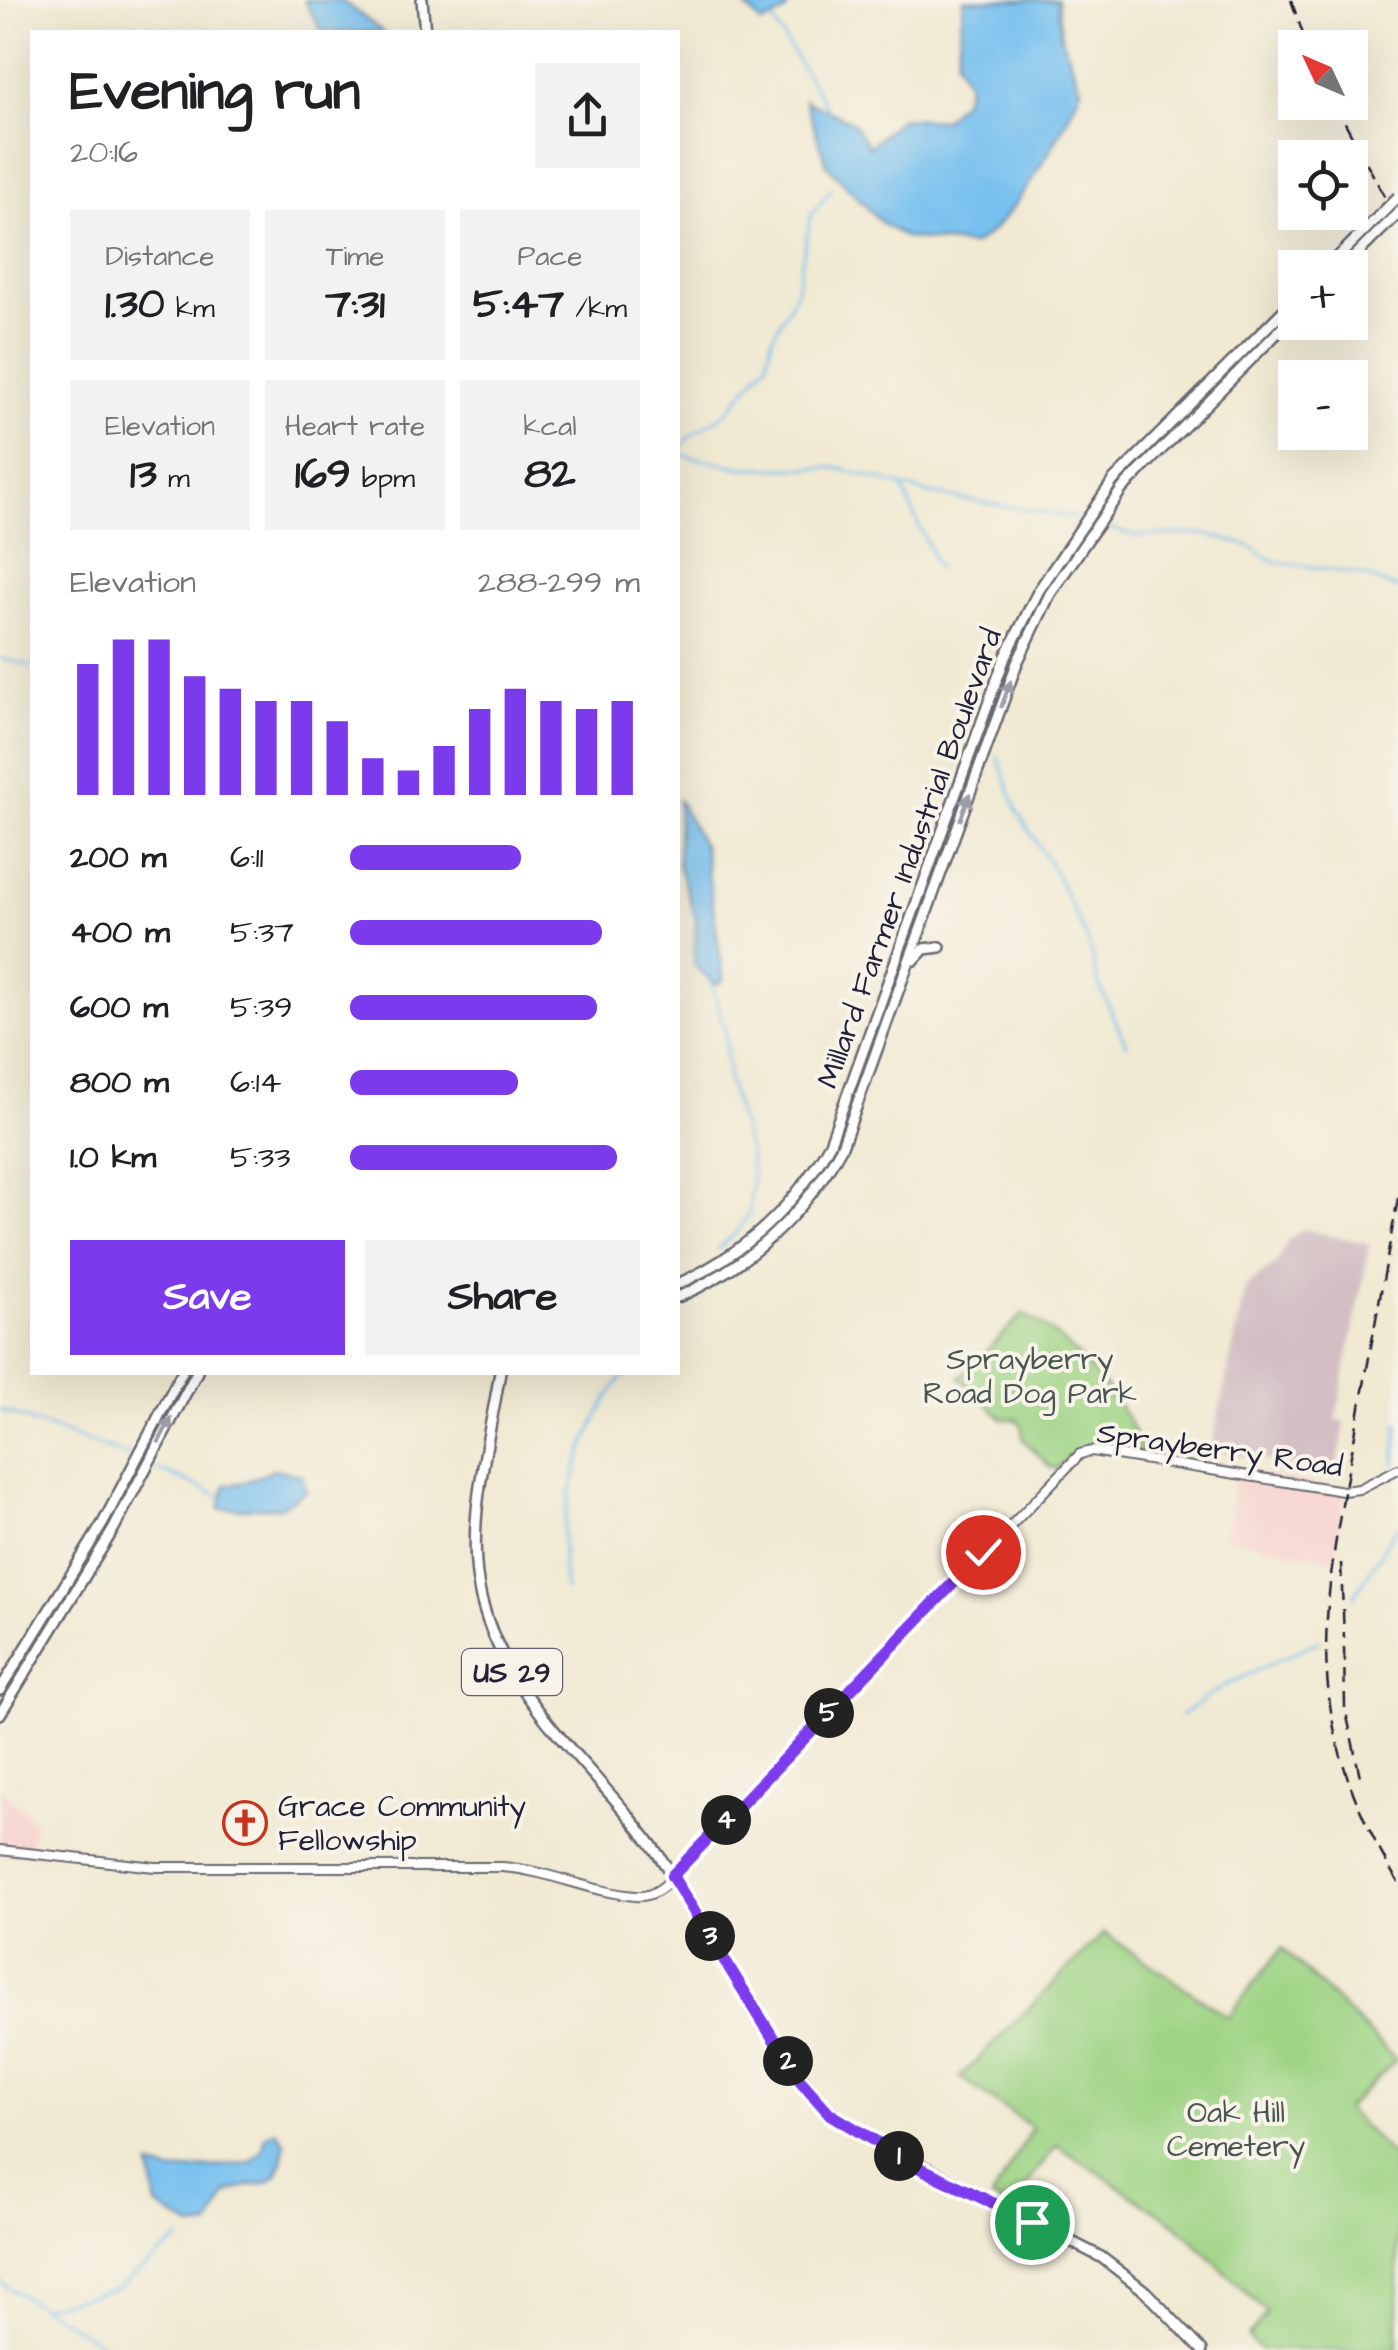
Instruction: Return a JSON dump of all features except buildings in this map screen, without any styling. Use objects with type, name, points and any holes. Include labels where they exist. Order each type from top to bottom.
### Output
[{"type":"main road","points":[[422,0],[425,30]]},
{"type":"main road","points":[[1344,250],[1398,197]]},
{"type":"main road","points":[[1362,250],[1398,214]]},
{"type":"main road","name":"Millard Farmer Industrial Boulevard","points":[[680,1283],[726,1260],[759,1234],[796,1194],[830,1143],[1004,660],[1050,570],[1113,481],[1278,316]]},
{"type":"main road","name":"Millard Farmer Industrial Boulevard","points":[[680,1296],[756,1251],[820,1183],[854,1119],[1017,663],[1058,580],[1132,477],[1278,332]]},
{"type":"main road","points":[[903,980],[920,952],[940,947]]},
{"type":"main road","points":[[0,1690],[103,1523],[180,1375]]},
{"type":"main road","points":[[0,1714],[102,1548],[196,1375]]},
{"type":"main road","name":"US 29","points":[[500,1375],[476,1534],[479,1587],[488,1620],[523,1692],[643,1835],[798,2078],[830,2114],[922,2169],[1101,2257],[1145,2291],[1202,2350]]},
{"type":"street","name":"Sprayberry Road","points":[[672,1876],[1076,1455],[1092,1451],[1343,1491],[1358,1489],[1398,1470]]},
{"type":"street","points":[[0,1850],[155,1866],[534,1869],[635,1896],[658,1891],[672,1876]]},
{"type":"shaded area","points":[[1302,1229],[1370,1244],[1336,1419],[1345,1422],[1336,1473],[1211,1450],[1246,1286],[1277,1263],[1287,1241]]},
{"type":"shaded area","points":[[1237,1471],[1344,1491],[1335,1561],[1225,1537]]},
{"type":"shaded area","points":[[0,1788],[35,1822],[27,1854],[0,1851]]},
{"type":"green space","name":"Sprayberry Road Dog Park","points":[[1023,1314],[1059,1339],[1095,1374],[1124,1414],[1142,1453],[1080,1448],[1056,1469],[1050,1467],[1023,1439],[1022,1425],[1016,1419],[1003,1419],[960,1378]]},
{"type":"green space","name":"Oak Hill Cemetery","points":[[1104,1933],[1228,2017],[1282,1948],[1396,2060],[1346,2109],[1393,2157],[1398,2221],[1398,2350],[1260,2350],[1248,2337],[1267,2313],[1177,2225],[1057,2145],[1030,2180],[1018,2210],[992,2199],[1032,2128],[960,2077]]},
{"type":"water","points":[[304,0],[341,0],[380,30],[321,30]]},
{"type":"water","points":[[740,0],[791,1],[784,13],[762,24]]},
{"type":"water","points":[[964,0],[1057,0],[1061,36],[1081,88],[1050,150],[1019,198],[987,235],[972,245],[906,238],[883,224],[827,165],[805,100],[852,122],[869,147],[901,118],[943,120],[963,100],[968,85],[957,61]]},
{"type":"water","points":[[680,803],[704,848],[723,974],[723,981],[715,984],[694,965],[696,919],[680,871]]},
{"type":"water","points":[[273,1469],[302,1475],[306,1491],[280,1507],[220,1509],[225,1485],[246,1482]]},
{"type":"water","points":[[276,2130],[285,2143],[278,2172],[267,2182],[227,2194],[210,2226],[192,2228],[157,2206],[150,2167],[174,2172],[251,2162],[262,2152],[266,2135]]},
{"type":"waterway","points":[[773,20],[828,110]]},
{"type":"waterway","points":[[680,449],[690,436],[726,413],[767,363],[772,338],[796,292],[811,215],[831,190]]},
{"type":"waterway","points":[[680,454],[742,468],[837,468],[931,494],[1075,518]]},
{"type":"waterway","points":[[903,489],[938,568]]},
{"type":"waterway","points":[[1103,527],[1136,536],[1205,534],[1250,546],[1273,561],[1359,574],[1398,589]]},
{"type":"waterway","points":[[0,658],[30,666]]},
{"type":"waterway","points":[[998,757],[1018,812],[1056,874],[1090,946],[1097,980],[1126,1044]]},
{"type":"waterway","points":[[710,981],[725,1029],[728,1080],[749,1152],[752,1181],[749,1213],[737,1232],[718,1249]]},
{"type":"waterway","points":[[565,1590],[564,1535],[575,1476],[596,1420],[624,1375]]},
{"type":"waterway","points":[[0,1410],[130,1456]]},
{"type":"waterway","points":[[1395,1466],[1398,1423]]},
{"type":"waterway","points":[[157,1469],[220,1496]]},
{"type":"waterway","points":[[1354,1597],[1398,1525]]},
{"type":"waterway","points":[[1180,1716],[1224,1686],[1319,1641]]},
{"type":"waterway","points":[[44,2306],[116,2289],[180,2239]]},
{"type":"waterway","points":[[0,2282],[112,2350]]},
{"type":"railway","points":[[1291,0],[1302,30]]},
{"type":"railway","points":[[1344,120],[1398,222]]},
{"type":"railway","points":[[1398,1198],[1334,1553],[1326,1661],[1331,1713],[1344,1767],[1366,1822],[1398,1882]]},
{"type":"railway","points":[[1341,1563],[1344,1638]]},
{"type":"railway","points":[[1344,1647],[1345,1707],[1361,1781]]},
{"type":"place","name":"Grace Community Fellowship","points":[[245,1823]]},
{"type":"route","points":[[983,1552],[672,1876],[798,2078],[830,2114],[918,2167],[1032,2222]]}]
